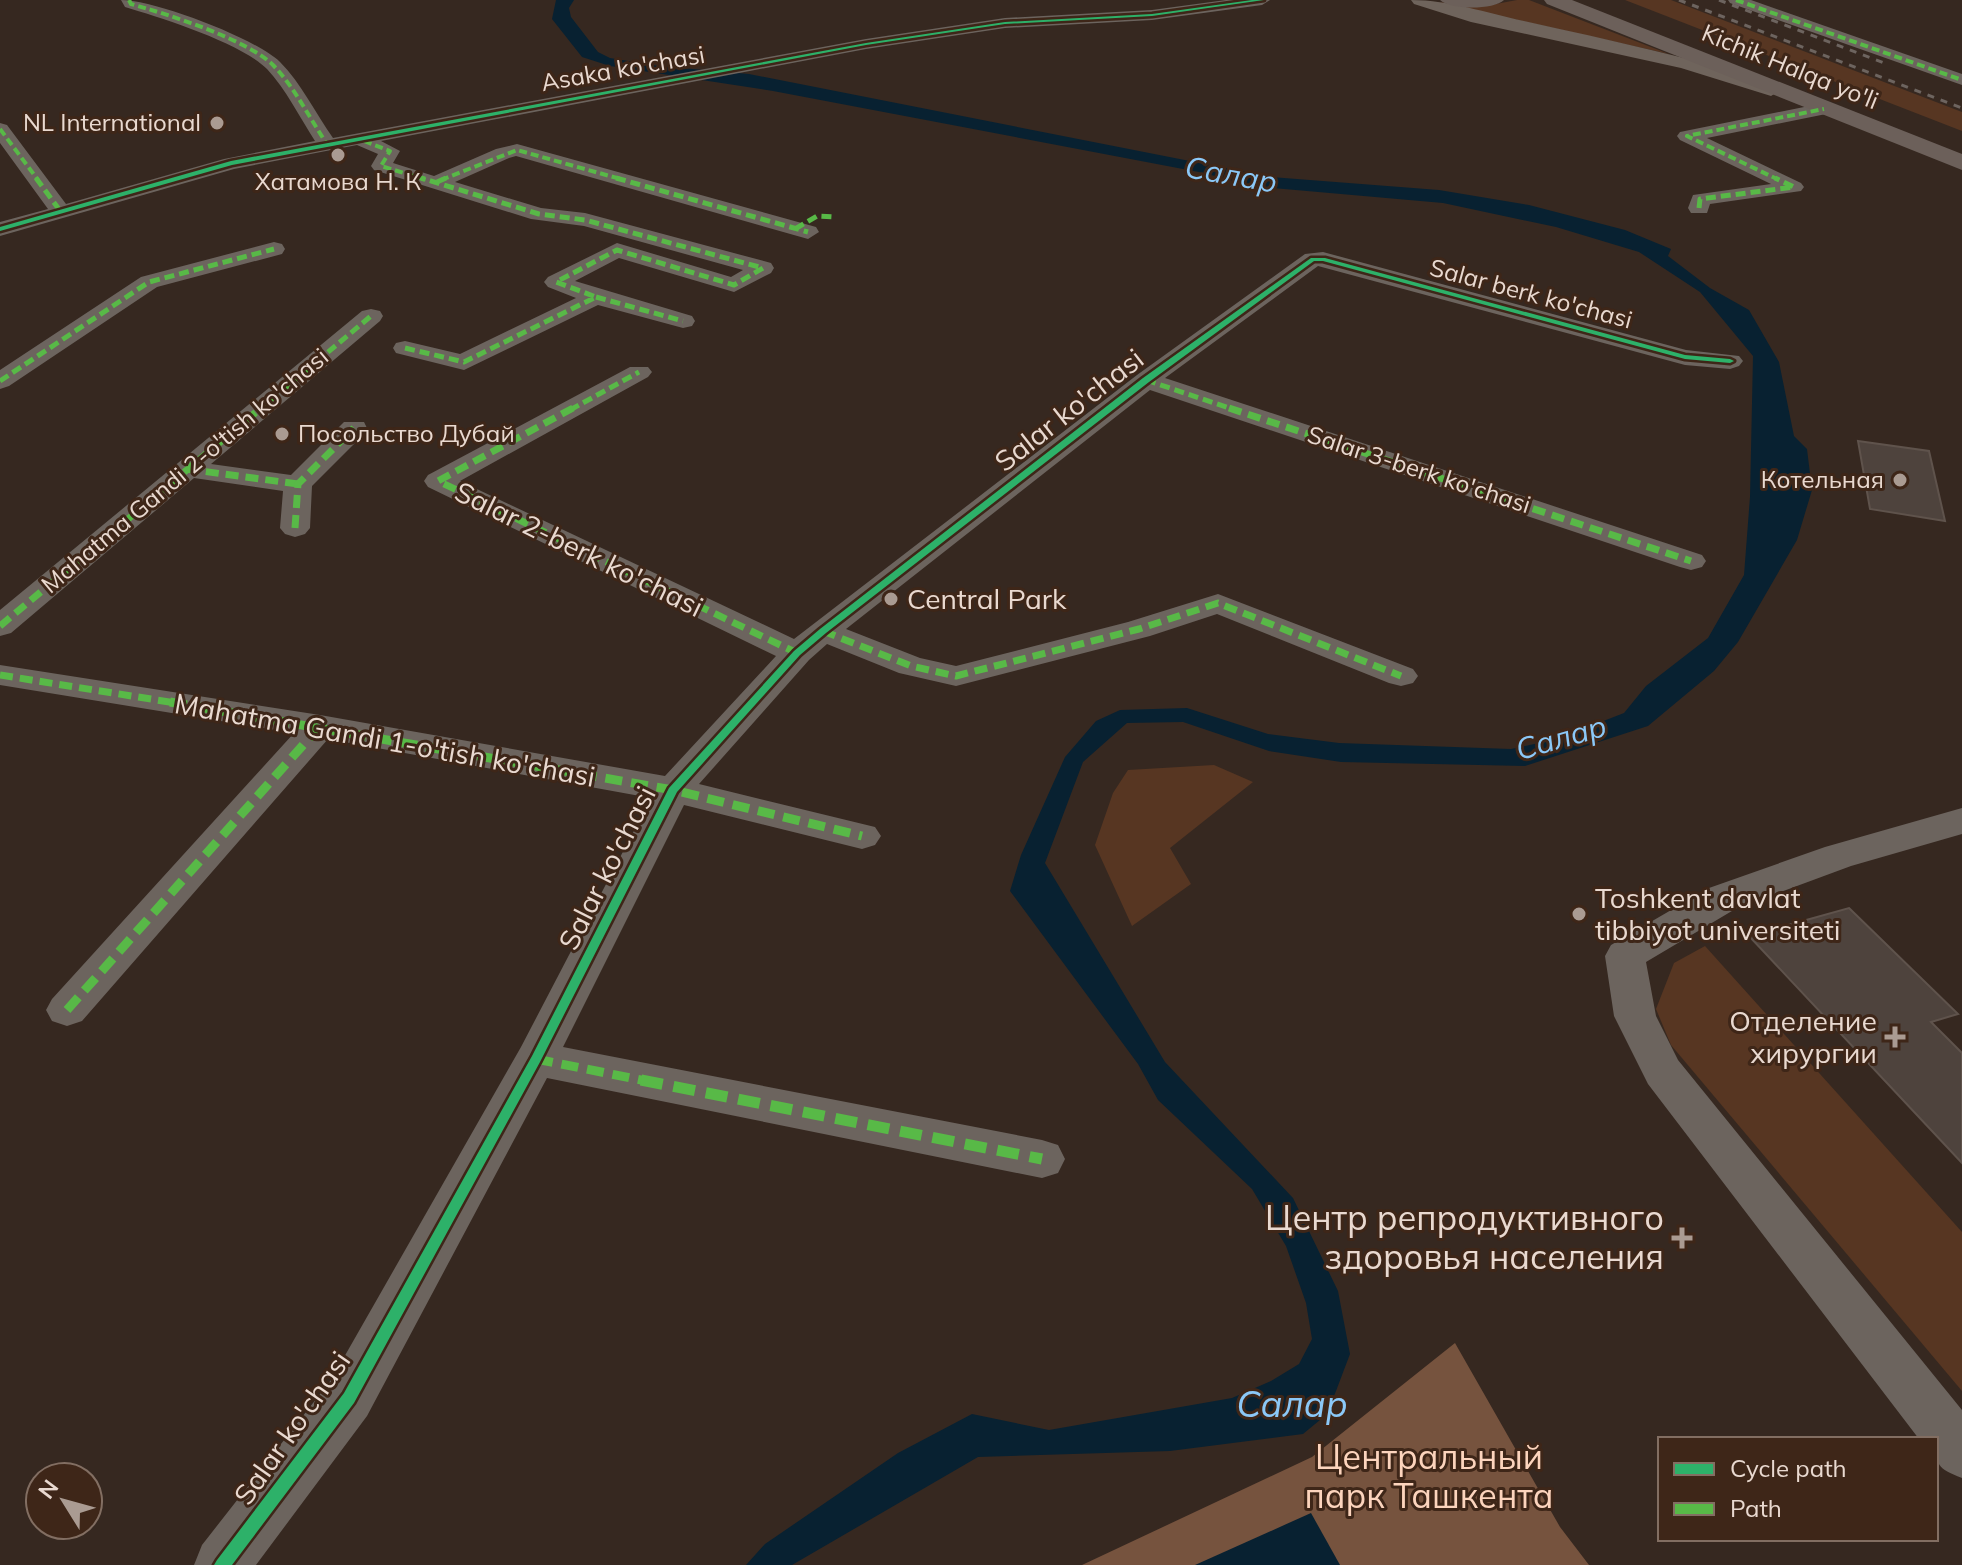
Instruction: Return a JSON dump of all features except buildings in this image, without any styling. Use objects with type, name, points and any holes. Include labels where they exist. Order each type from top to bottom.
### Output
[{"type":"highway","points":[[1450,0],[1494,0]]},
{"type":"highway","name":"Kichik Halqa yo'li","points":[[1554,0],[1962,163]]},
{"type":"highway","name":"Kichik Halqa yo'li","points":[[1600,0],[1962,143]]},
{"type":"main road","points":[[1421,0],[1471,16],[1686,63],[1771,89]]},
{"type":"street","points":[[129,0],[131,4],[182,18],[263,57],[275,67],[327,144]]},
{"type":"street","name":"Asaka ko'chasi","points":[[0,229],[231,163],[733,71],[879,41],[984,25],[1152,15],[1262,0]]},
{"type":"street","points":[[1736,0],[1962,80]]},
{"type":"street","points":[[1699,208],[1700,199],[1794,187],[1687,136],[1824,109]]},
{"type":"street","points":[[0,129],[61,212]]},
{"type":"street","points":[[356,138],[390,151],[381,166],[539,214],[585,220],[763,269],[734,285],[617,250]]},
{"type":"street","points":[[437,182],[503,153],[517,150],[802,231],[817,216],[834,217]]},
{"type":"street","points":[[643,236],[556,282],[596,297],[683,321]]},
{"type":"street","points":[[0,381],[149,282],[274,249]]},
{"type":"street","name":"Salar berk ko'chasi","points":[[1323,259],[1685,357],[1730,361]]},
{"type":"street","name":"Salar ko'chasi","points":[[222,1565],[349,1398],[536,1059],[673,790],[810,642],[1146,380],[1306,262],[1323,259]]},
{"type":"street","points":[[405,348],[464,362],[596,297]]},
{"type":"street","name":"Mahatma Gandi 2-o'tish ko'chasi","points":[[0,626],[371,316]]},
{"type":"street","name":"Salar 2-berk ko'chasi","points":[[639,372],[438,481],[810,642]]},
{"type":"street","name":"Salar 3-berk ko'chasi","points":[[1146,380],[1691,561]]},
{"type":"street","points":[[295,528],[298,484],[354,428]]},
{"type":"street","points":[[186,469],[298,484]]},
{"type":"street","points":[[810,642],[956,676],[1139,629],[1218,603],[1401,676]]},
{"type":"street","name":"Mahatma Gandi 1-o'tish ko'chasi","points":[[0,675],[320,726],[673,790],[862,836]]},
{"type":"street","points":[[67,1010],[320,726]]},
{"type":"street","points":[[1962,821],[1838,856],[1723,898],[1625,956],[1635,1016],[1663,1072],[1962,1452]]},
{"type":"street","points":[[536,1059],[1042,1159]]},
{"type":"shaded area","points":[[1529,0],[1669,54],[1437,2],[1485,6]]},
{"type":"shaded area","points":[[1625,0],[1671,0],[1962,112],[1962,131]]},
{"type":"shaded area","points":[[1214,765],[1253,782],[1170,848],[1191,884],[1132,926],[1095,845],[1113,793],[1128,770]]},
{"type":"shaded area","points":[[1705,946],[1962,1232],[1962,1391],[1671,1045],[1656,1009],[1674,963]]},
{"type":"green space","name":"Центральный парк Ташкента","points":[[1455,1343],[1560,1527],[1589,1565],[1082,1565],[1312,1457]]},
{"type":"water","name":"Салар","points":[[556,0],[574,0],[569,8],[571,17],[598,52],[610,58],[658,66],[749,74],[1271,177],[1439,190],[1529,205],[1625,230],[1671,249],[1668,256],[1710,288],[1749,310],[1779,362],[1794,436],[1807,449],[1812,490],[1797,540],[1738,642],[1714,671],[1648,726],[1525,766],[1341,762],[1269,751],[1183,722],[1127,723],[1083,762],[1045,863],[1165,1062],[1293,1198],[1338,1291],[1350,1354],[1326,1415],[1303,1434],[1170,1451],[978,1457],[792,1565],[746,1565],[765,1544],[898,1453],[972,1414],[1049,1430],[1232,1398],[1271,1381],[1299,1364],[1312,1339],[1306,1303],[1286,1246],[1252,1189],[1158,1100],[1138,1064],[1010,891],[1021,855],[1065,757],[1096,721],[1120,710],[1187,708],[1268,734],[1339,743],[1511,749],[1557,739],[1624,713],[1646,686],[1708,638],[1744,575],[1750,497],[1753,356],[1700,292],[1639,252],[1556,227],[1443,203],[1250,186],[1204,173],[773,91],[610,66],[582,57],[552,19]]},
{"type":"water","points":[[1311,1513],[1340,1565],[1195,1565]]},
{"type":"railway","points":[[1679,0],[1962,108]]},
{"type":"railway","points":[[1719,0],[1887,64]]},
{"type":"marked path","points":[[129,0],[131,4],[182,18],[263,57],[275,67],[327,144]]},
{"type":"marked path","points":[[1736,0],[1962,80]]},
{"type":"marked path","points":[[1699,208],[1700,199],[1794,187],[1687,136],[1824,109]]},
{"type":"marked path","points":[[0,129],[61,212]]},
{"type":"marked path","points":[[364,141],[390,151],[381,166],[539,214],[585,220],[763,268],[734,285],[617,250],[556,282],[596,297],[464,362],[405,348]]},
{"type":"marked path","points":[[437,182],[503,153],[517,150],[808,232]]},
{"type":"marked path","points":[[795,229],[817,216],[834,217]]},
{"type":"marked path","points":[[0,381],[149,282],[274,249]]},
{"type":"marked path","points":[[596,297],[683,321]]},
{"type":"marked path","points":[[0,626],[371,316]]},
{"type":"marked path","points":[[639,372],[438,481],[797,653]]},
{"type":"marked path","points":[[1146,380],[1691,561]]},
{"type":"marked path","points":[[295,528],[298,484],[354,428]]},
{"type":"marked path","points":[[186,469],[298,484]]},
{"type":"marked path","points":[[823,631],[911,666],[956,676],[1139,629],[1218,603],[1401,676]]},
{"type":"marked path","points":[[0,675],[320,726],[673,790],[862,836]]},
{"type":"marked path","points":[[67,1010],[320,726]]},
{"type":"marked path","points":[[536,1059],[1042,1159]]},
{"type":"cycle path","points":[[0,229],[231,163],[866,44],[1005,23],[1152,15],[1262,0]]},
{"type":"cycle path","points":[[222,1565],[349,1398],[536,1059],[673,790],[797,653],[823,631],[1146,380],[1313,259],[1323,259],[1685,357],[1730,361]]},
{"type":"place","name":"NL International","points":[[217,123]]},
{"type":"place","name":"Хатамова Н. К","points":[[338,155]]},
{"type":"place","name":"Посольство Дубай","points":[[282,434]]},
{"type":"place","name":"Котельная","points":[[1900,480]]},
{"type":"place","name":"Central Park","points":[[891,599]]},
{"type":"place","name":"Toshkent davlat tibbiyot universiteti","points":[[1579,914]]},
{"type":"place","name":"Отделение хирургии","points":[[1895,1037]]},
{"type":"place","name":"Центр репродуктивного здоровья населения","points":[[1682,1238]]}]
